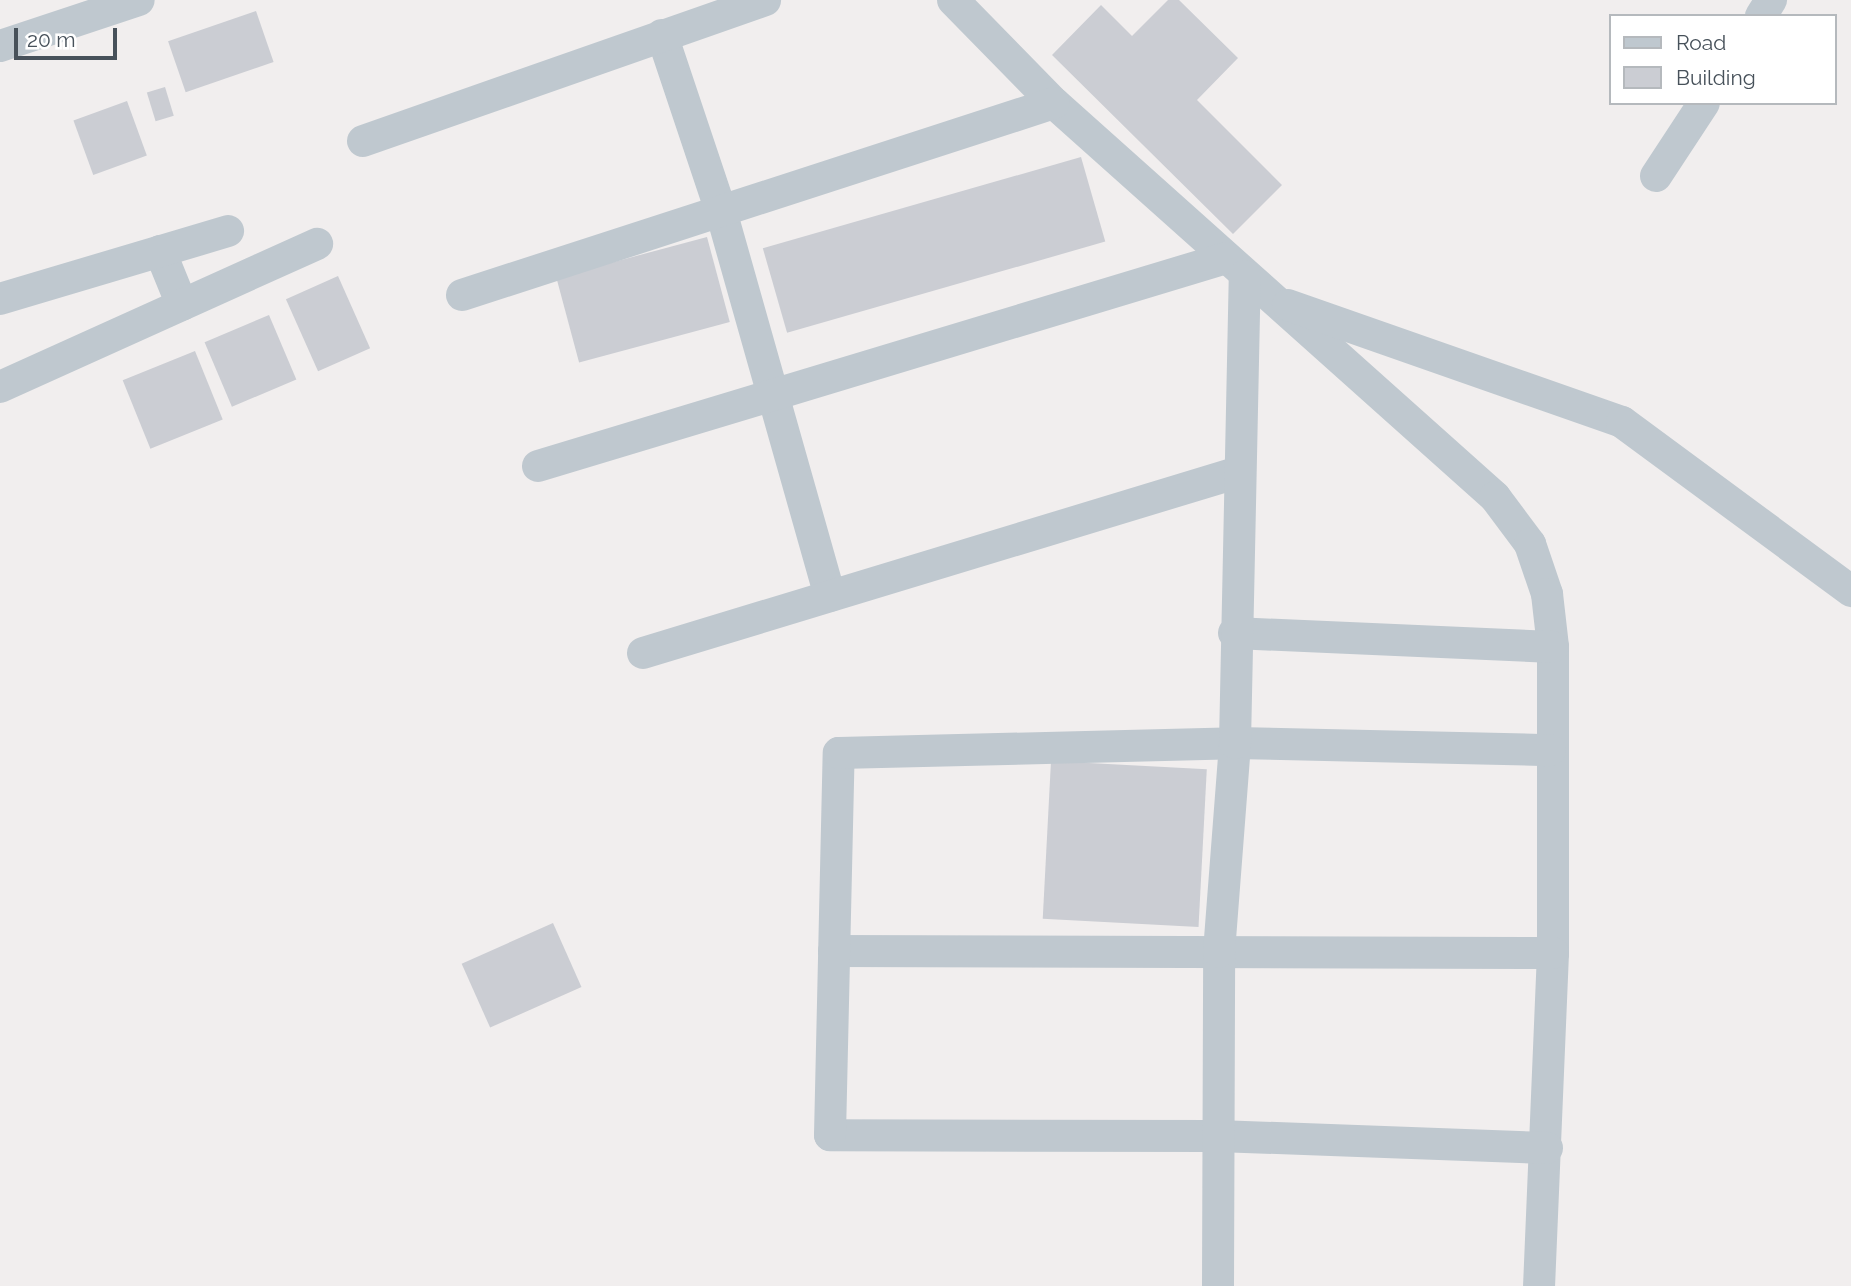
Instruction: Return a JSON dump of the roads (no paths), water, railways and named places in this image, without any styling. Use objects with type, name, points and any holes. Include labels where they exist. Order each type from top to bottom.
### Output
[{"type":"street","points":[[0,46],[139,0]]},
{"type":"street","points":[[363,142],[765,0]]},
{"type":"street","points":[[957,1],[1054,103],[1513,519],[1540,567],[1553,647],[1550,750],[1553,953],[1547,1148],[1539,1286]]},
{"type":"street","points":[[662,35],[721,211],[776,395],[830,596]]},
{"type":"street","points":[[462,295],[1054,103]]},
{"type":"street","points":[[1657,176],[1703,105]]},
{"type":"street","points":[[0,299],[228,231]]},
{"type":"street","points":[[0,387],[317,244]]},
{"type":"street","points":[[160,251],[182,305]]},
{"type":"street","points":[[538,466],[776,395],[1235,267]]},
{"type":"street","points":[[1218,1286],[1219,952],[1235,743],[1235,267]]},
{"type":"street","points":[[1272,300],[1622,422],[1851,591]]},
{"type":"street","points":[[643,653],[1236,473]]},
{"type":"street","points":[[1234,633],[1553,647]]},
{"type":"street","points":[[1547,1148],[1217,1136],[830,1135],[839,753],[1235,743],[1550,750]]},
{"type":"street","points":[[834,951],[1553,953]]}]
